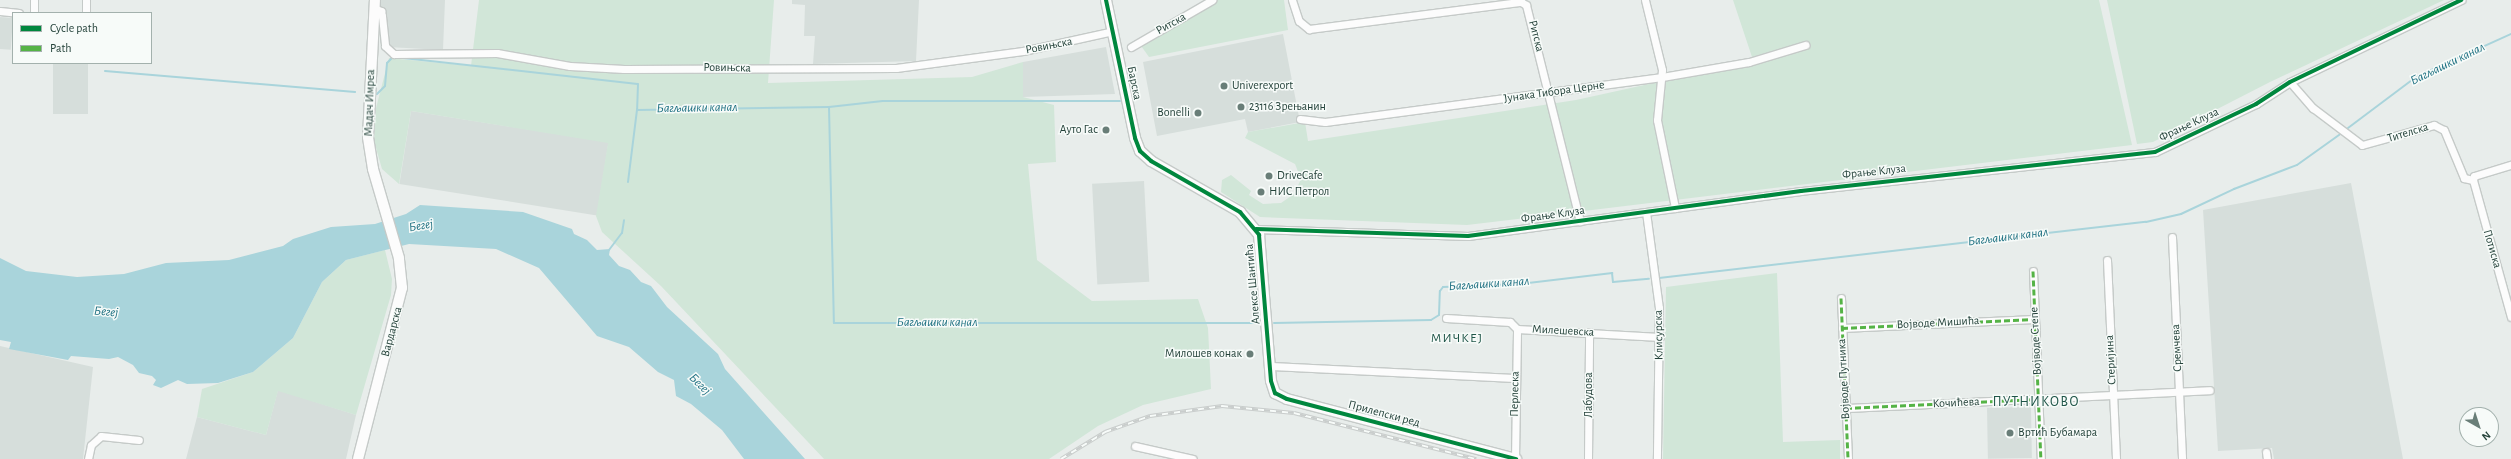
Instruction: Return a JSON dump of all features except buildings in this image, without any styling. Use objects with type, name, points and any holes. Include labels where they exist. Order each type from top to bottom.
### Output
[{"type":"street","points":[[34,0],[34,12]]},
{"type":"street","points":[[86,0],[86,12]]},
{"type":"street","name":"Барска","points":[[1106,0],[1136,142],[1143,155],[1154,163]]},
{"type":"street","name":"Ритска","points":[[1131,47],[1212,0]]},
{"type":"street","name":"Ритска","points":[[1292,0],[1299,20],[1309,29],[1521,2],[1529,10],[1580,221]]},
{"type":"street","points":[[1645,0],[1662,77],[1657,120],[1675,208]]},
{"type":"street","name":"Фрање Клуза","points":[[1256,229],[1468,236],[1801,191],[2155,152],[2256,104],[2290,82],[2461,0]]},
{"type":"street","name":"Ровињска","points":[[375,4],[381,11],[385,46],[394,54],[497,53],[570,66],[624,69],[896,68],[1023,51],[1113,31]]},
{"type":"street","name":"Мадач Имреа","points":[[375,4],[368,137],[383,204]]},
{"type":"street","points":[[0,11],[12,12]]},
{"type":"street","name":"Јунака Тибора Церне","points":[[1300,119],[1325,122],[1662,77],[1749,62],[1805,44]]},
{"type":"street","name":"Тителска","points":[[2290,82],[2313,108],[2362,145],[2440,126],[2444,130],[2462,175],[2473,180]]},
{"type":"street","name":"Алексе Шантића","points":[[1154,163],[1240,212],[1256,229],[1262,250],[1270,366]]},
{"type":"street","points":[[2473,180],[2474,176],[2511,165]]},
{"type":"street","name":"Потиска","points":[[2473,180],[2511,317]]},
{"type":"street","name":"Вардарска","points":[[358,459],[400,298],[403,278],[383,204]]},
{"type":"street","name":"Клисурска","points":[[1646,212],[1660,337],[1657,459]]},
{"type":"street","name":"Сремчева","points":[[2172,237],[2182,459]]},
{"type":"street","name":"Стеријина","points":[[2107,260],[2116,459]]},
{"type":"street","name":"Војводе Степе","points":[[2033,271],[2041,459]]},
{"type":"street","name":"Војводе Путника","points":[[1840,298],[1848,459]]},
{"type":"street","name":"Милешевска","points":[[1446,318],[1510,322],[1517,329],[1660,337]]},
{"type":"street","name":"Војводе Мишића","points":[[1842,328],[2035,319]]},
{"type":"street","name":"Перлеска","points":[[1515,459],[1517,329]]},
{"type":"street","name":"Лабудова","points":[[1588,459],[1589,332]]},
{"type":"street","points":[[1270,366],[1516,378]]},
{"type":"street","name":"Прилепски ред","points":[[1270,366],[1273,389],[1283,398],[1515,459]]},
{"type":"street","name":"Кочићева","points":[[1846,408],[2210,390]]},
{"type":"street","points":[[88,459],[91,445],[101,436],[139,440]]},
{"type":"street","points":[[1135,446],[1193,459]]},
{"type":"shaded area","points":[[376,0],[445,0],[443,50],[388,47],[384,13]]},
{"type":"shaded area","points":[[792,0],[919,0],[916,61],[813,64],[815,36],[804,36],[805,5],[792,4]]},
{"type":"shaded area","points":[[0,17],[12,18],[11,50],[0,49]]},
{"type":"shaded area","points":[[1283,34],[1300,122],[1248,132],[1245,119],[1157,136],[1143,62]]},
{"type":"shaded area","points":[[1106,47],[1115,94],[1023,97],[1023,62]]},
{"type":"shaded area","points":[[53,64],[88,64],[88,114],[53,114]]},
{"type":"shaded area","points":[[411,111],[609,142],[597,215],[399,184]]},
{"type":"shaded area","points":[[1144,181],[1149,282],[1097,285],[1092,184]]},
{"type":"shaded area","points":[[2351,183],[2403,459],[2274,459],[2272,448],[2218,451],[2203,210]]},
{"type":"shaded area","points":[[0,346],[93,367],[83,459],[0,459]]},
{"type":"shaded area","points":[[278,390],[356,415],[346,459],[186,459],[197,417],[266,435]]},
{"type":"shaded area","name":"Вртић Бубамара","points":[[2031,407],[2032,458],[1988,459],[1987,408]]},
{"type":"green space","points":[[479,0],[774,0],[768,83],[972,77],[1023,62],[1023,97],[1054,105],[1056,162],[1028,164],[1037,260],[1092,301],[1198,299],[1208,328],[1211,389],[1143,405],[1098,426],[1049,459],[824,459],[661,286],[602,232],[596,216],[608,143],[411,111],[399,184],[382,169],[374,141],[376,108],[389,58],[471,66]]},
{"type":"green space","points":[[1214,0],[1284,0],[1288,30],[1149,57],[1139,43]]},
{"type":"green space","points":[[1733,0],[2099,0],[2132,145],[1467,225],[1260,217],[1221,192],[1222,180],[1231,175],[1251,191],[1249,195],[1263,204],[1281,203],[1294,194],[1301,179],[1295,164],[1245,138],[1248,132],[1305,122],[1308,141],[1576,100],[1808,49],[1808,41],[1752,57]]},
{"type":"green space","points":[[2107,0],[2444,0],[2270,82],[2153,142],[2137,144]]},
{"type":"green space","points":[[385,250],[392,279],[391,295],[356,415],[278,391],[266,435],[197,417],[202,389],[253,372],[293,338],[322,282],[346,260]]},
{"type":"green space","points":[[1777,273],[1783,442],[1840,440],[1840,459],[1663,459],[1666,287]]},
{"type":"water","name":"Бегеј","points":[[420,205],[523,212],[572,229],[574,234],[587,240],[597,250],[610,249],[609,255],[619,266],[630,270],[641,282],[651,286],[667,307],[718,354],[725,369],[805,459],[744,459],[722,430],[691,404],[676,396],[674,380],[658,372],[629,347],[597,336],[539,268],[496,249],[409,244],[346,260],[322,282],[293,338],[253,372],[218,383],[187,384],[178,380],[161,388],[153,385],[156,380],[152,376],[139,373],[133,365],[118,357],[109,359],[71,356],[68,360],[9,349],[11,342],[0,340],[0,258],[26,271],[77,277],[124,274],[166,263],[229,260],[283,246],[293,239],[331,227],[375,224],[406,214]]},
{"type":"waterway","name":"Багљашки канал","points":[[2348,128],[2416,77],[2511,34]]},
{"type":"waterway","points":[[377,94],[385,86],[387,63],[392,58],[403,58],[638,84],[637,110]]},
{"type":"waterway","points":[[105,71],[355,92]]},
{"type":"waterway","name":"Багљашки канал","points":[[628,182],[637,110],[829,107],[883,101],[1120,101]]},
{"type":"waterway","name":"Багљашки канал","points":[[829,107],[834,323],[1256,323]]},
{"type":"waterway","name":"Багљашки канал","points":[[1659,278],[2146,222],[2181,214],[2234,189],[2297,165],[2339,135]]},
{"type":"waterway","points":[[609,250],[622,233],[624,220]]},
{"type":"waterway","name":"Багљашки канал","points":[[1274,323],[1431,320],[1439,315],[1440,291],[1443,287],[1519,284],[1612,273],[1613,282],[1649,279]]},
{"type":"railway","points":[[1061,459],[1105,432],[1150,416],[1222,406],[1294,413],[1476,459]]},
{"type":"marked path","points":[[2033,271],[2041,459]]},
{"type":"marked path","points":[[1841,298],[1848,459]]},
{"type":"marked path","points":[[1842,328],[2035,319]]},
{"type":"marked path","points":[[1846,408],[2038,399]]},
{"type":"cycle path","points":[[1106,0],[1135,138],[1140,151],[1151,161],[1240,212],[1259,235],[1271,381],[1275,393],[1287,399],[1516,459]]},
{"type":"cycle path","points":[[1256,229],[1468,236],[1801,191],[2155,152],[2256,104],[2290,82],[2461,0]]},
{"type":"place","name":"Univerexport","points":[[1224,86]]},
{"type":"place","name":"23116 Зрењанин","points":[[1241,107]]},
{"type":"place","name":"Bonelli","points":[[1198,113]]},
{"type":"place","name":"Ауто Гас","points":[[1106,130]]},
{"type":"place","name":"DriveCafe","points":[[1269,176]]},
{"type":"place","name":"НИС Петрол","points":[[1261,192]]},
{"type":"place","name":"Милошев конак","points":[[1250,354]]},
{"type":"place","name":"Вртић Бубамара","points":[[2010,433]]},
{"type":"district","name":"МИЧКЕЈ","points":[[1457,339]]},
{"type":"district","name":"ПУТНИКОВО","points":[[2036,402]]}]
